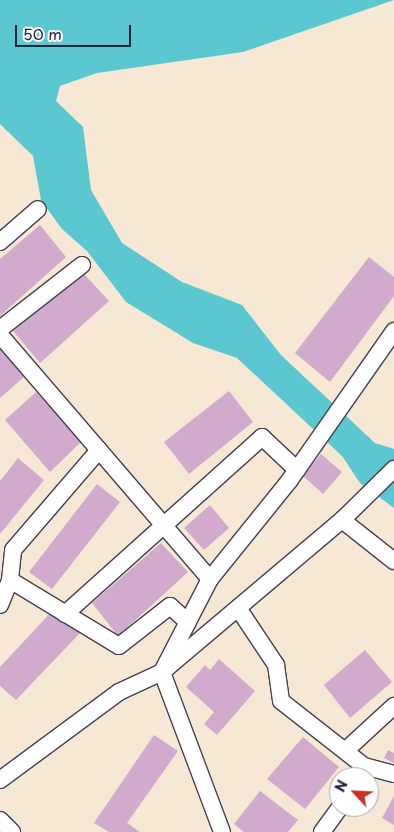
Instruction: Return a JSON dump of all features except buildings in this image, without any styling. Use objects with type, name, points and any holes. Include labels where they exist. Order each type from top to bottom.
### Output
[{"type":"street","points":[[0,242],[38,209]]},
{"type":"street","points":[[0,329],[82,265]]},
{"type":"street","points":[[222,832],[162,672],[210,579],[297,470],[394,331]]},
{"type":"street","points":[[0,335],[99,450],[161,528],[210,579]]},
{"type":"street","points":[[65,614],[262,437],[297,470]]},
{"type":"street","points":[[0,605],[10,580],[13,550],[99,450]]},
{"type":"street","points":[[0,780],[7,766],[119,692],[162,672],[345,517],[394,468]]},
{"type":"street","points":[[345,517],[394,561]]},
{"type":"street","points":[[10,580],[119,646],[170,606],[188,622]]},
{"type":"street","points":[[238,608],[276,664],[281,700],[345,751],[360,767]]},
{"type":"street","points":[[345,751],[394,706]]},
{"type":"street","points":[[379,773],[394,774]]},
{"type":"street","points":[[322,832],[333,817]]},
{"type":"street","points":[[0,820],[12,832]]},
{"type":"water","points":[[0,0],[394,0],[243,52],[97,73],[60,86],[56,101],[83,127],[91,190],[122,243],[182,282],[242,305],[281,355],[375,443],[394,449],[394,508],[360,483],[342,456],[237,358],[193,343],[126,302],[87,251],[62,229],[41,200],[33,156],[0,124]]}]
